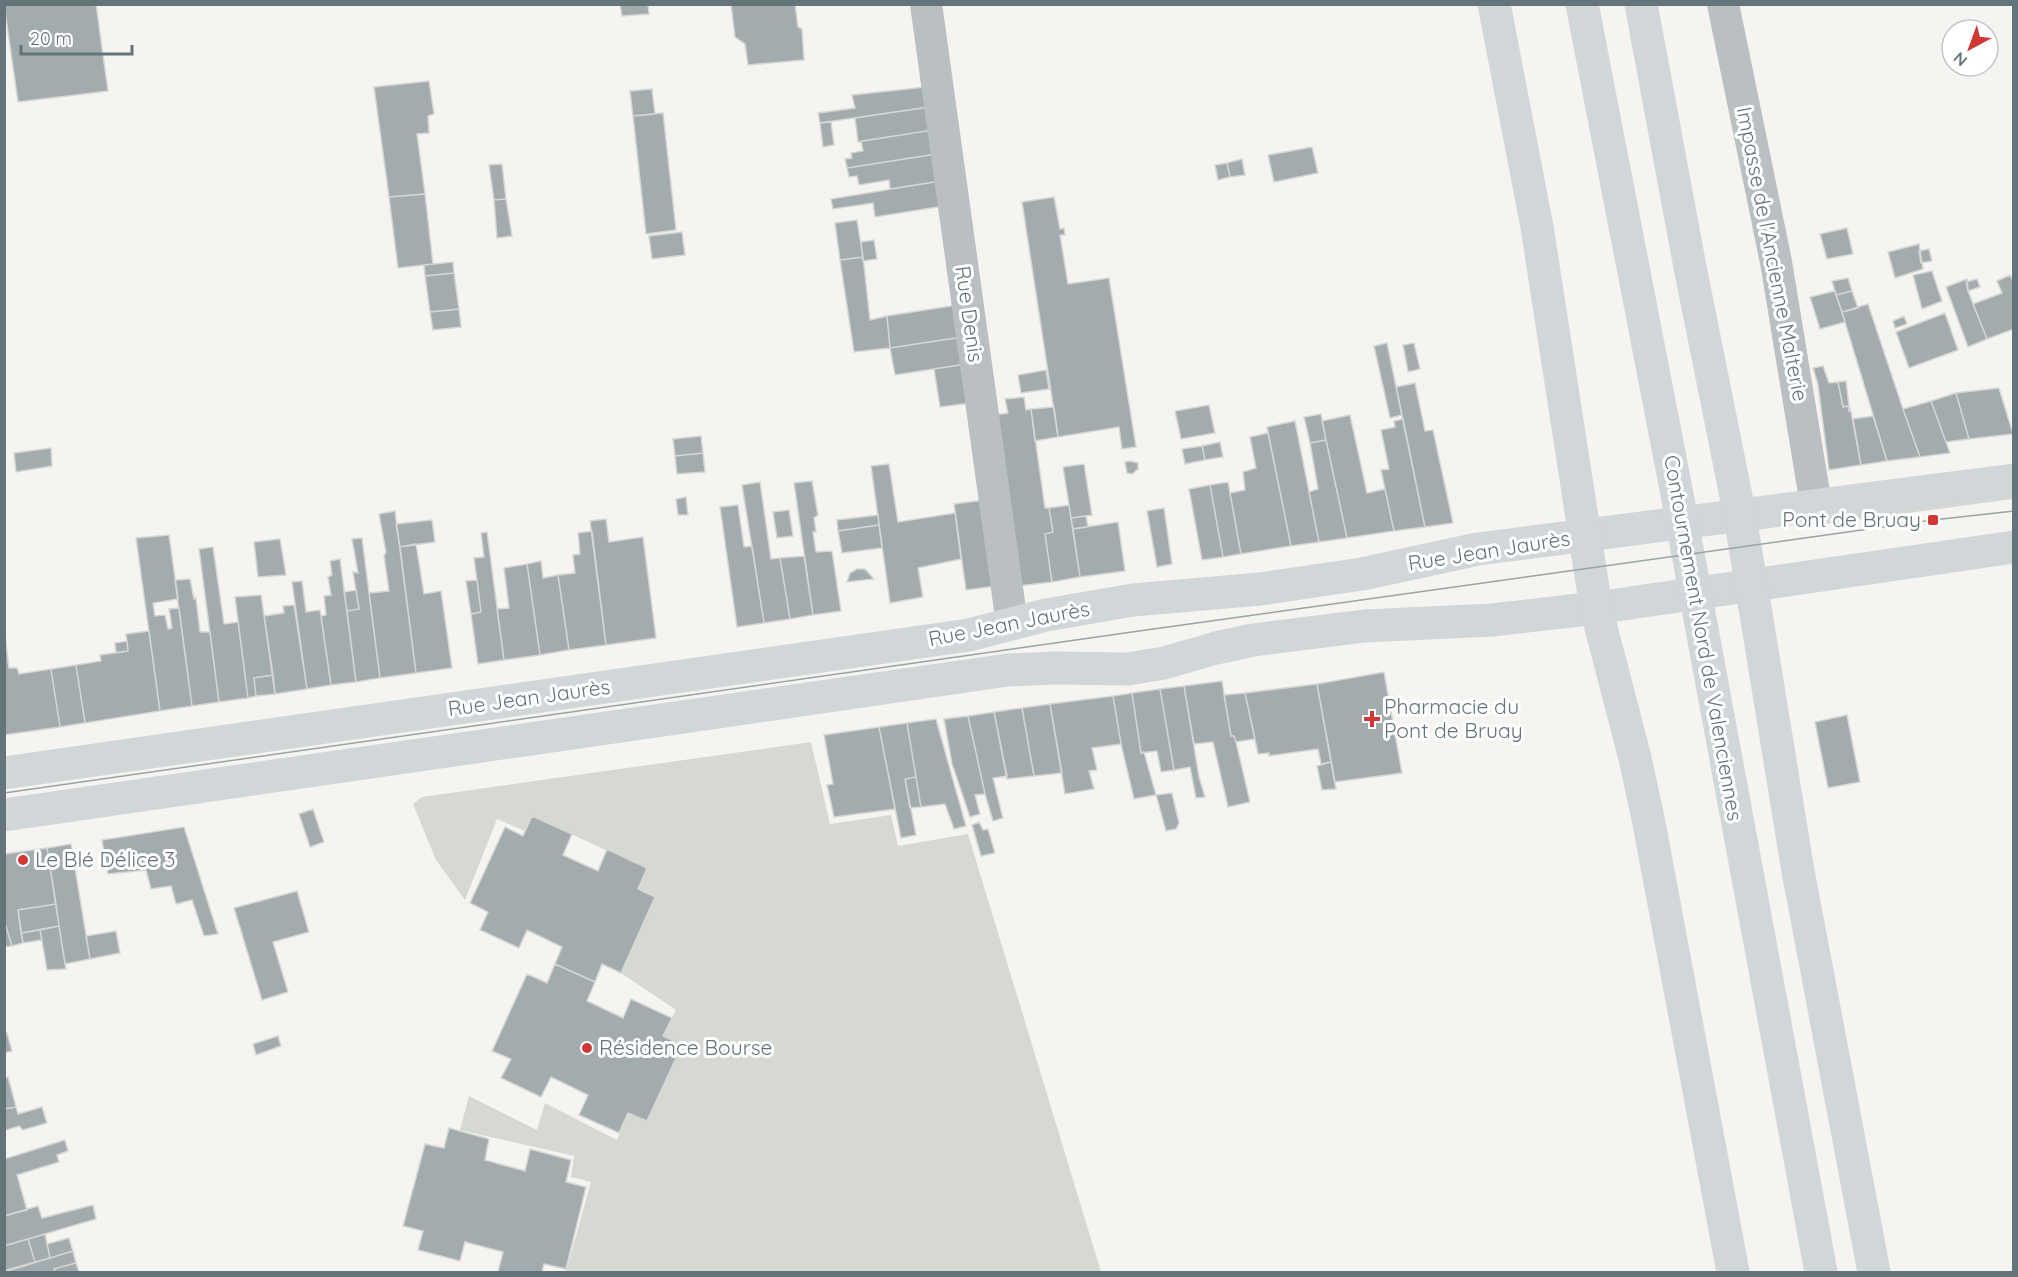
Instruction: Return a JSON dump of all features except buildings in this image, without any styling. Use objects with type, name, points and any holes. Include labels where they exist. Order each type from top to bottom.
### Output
[{"type":"main road","points":[[1494,4],[1597,534],[1635,758],[1733,1272]]},
{"type":"main road","name":"Contournement Nord de Valenciennes","points":[[1582,4],[1676,489],[1821,1272]]},
{"type":"main road","points":[[1641,4],[1690,267],[1743,586],[1874,1272]]},
{"type":"main road","name":"Rue Jean Jaurès","points":[[4,773],[969,635],[1066,611],[1133,600],[1272,587],[1362,574],[1478,549],[2013,480]]},
{"type":"main road","name":"Rue Jean Jaurès","points":[[4,815],[1008,670],[1128,669],[1164,663],[1253,640],[1364,626],[1492,620],[1608,606],[2013,547]]},
{"type":"street","name":"Rue Denis","points":[[926,4],[1012,624]]},
{"type":"street","name":"Impasse de l'Ancienne Malterie","points":[[1723,4],[1776,262],[1816,505]]},
{"type":"shaded area","points":[[2013,492],[2013,499],[1795,528],[1794,521]]},
{"type":"shaded area","points":[[811,742],[830,824],[891,815],[898,846],[968,834],[1101,1272],[566,1272],[591,1182],[571,1177],[574,1156],[460,1130],[469,1096],[537,1130],[545,1103],[617,1140],[628,1113],[647,1121],[681,1045],[663,1036],[676,1010],[621,973],[655,898],[638,889],[647,869],[532,816],[525,831],[497,819],[465,900],[436,860],[413,804],[422,797]]},
{"type":"tram line","points":[[4,793],[1139,631],[1933,520],[2014,511]]},
{"type":"place","name":"Pont de Bruay","points":[[1933,520]]},
{"type":"place","name":"Pharmacie du Pont de Bruay","points":[[1372,719]]},
{"type":"place","name":"Le Blé Délice 3","points":[[23,860]]},
{"type":"place","name":"Résidence Bourse","points":[[587,1048]]}]
